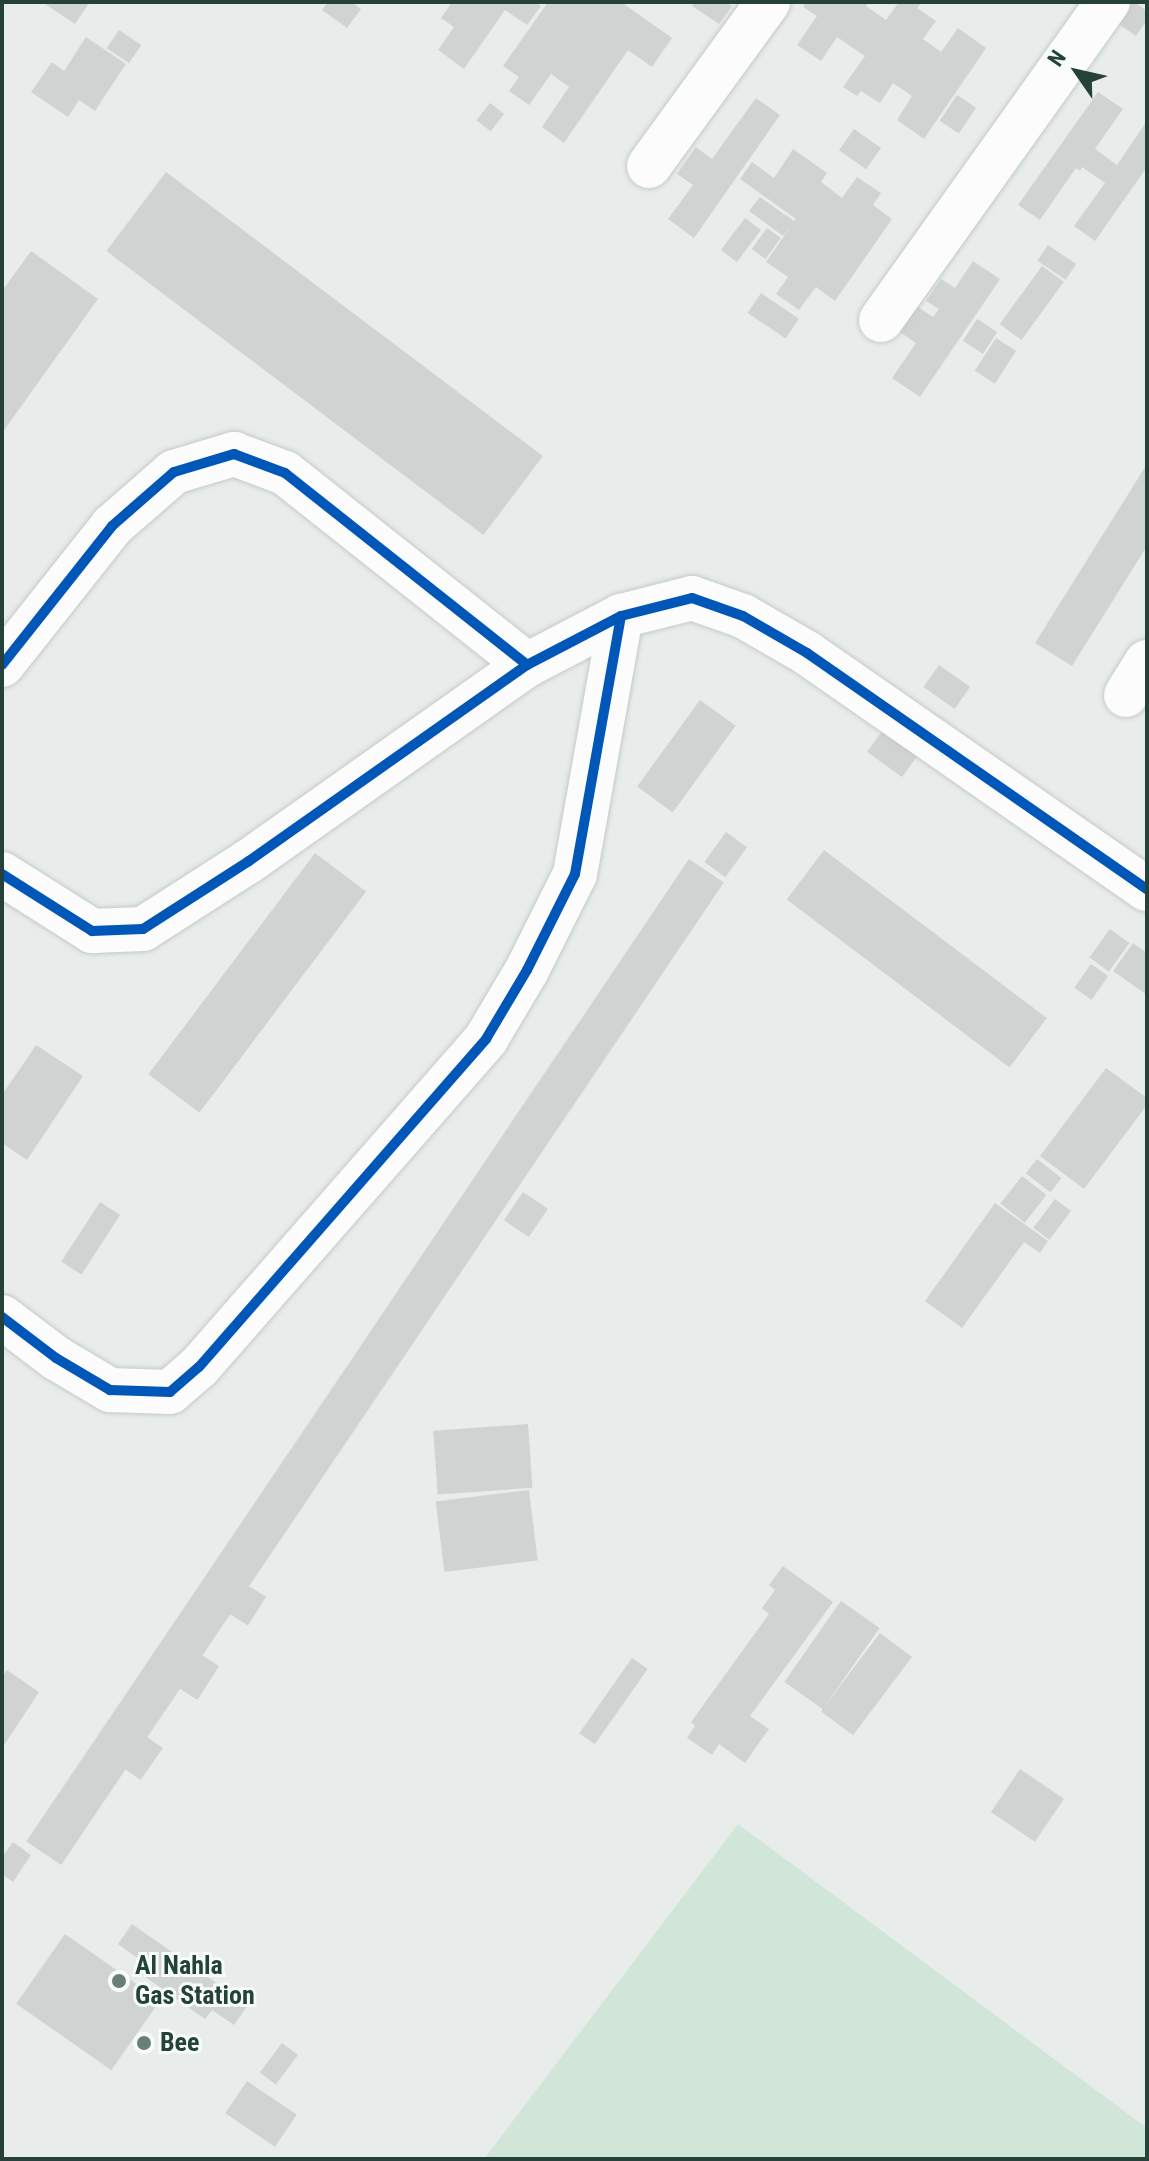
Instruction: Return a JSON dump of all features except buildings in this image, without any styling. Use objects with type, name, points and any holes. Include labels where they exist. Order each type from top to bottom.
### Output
[{"type":"street","points":[[649,166],[768,2]]},
{"type":"street","points":[[881,320],[1108,2]]},
{"type":"street","points":[[2,665],[112,526],[174,472],[234,454],[285,473],[527,665]]},
{"type":"street","points":[[2,874],[92,931],[143,929],[249,861],[527,665],[621,616],[692,598],[743,616],[807,653],[1147,889]]},
{"type":"street","points":[[2,1317],[56,1358],[110,1390],[170,1392],[199,1367],[486,1039],[527,970],[575,874],[621,616]]},
{"type":"green space","points":[[738,1824],[1147,2128],[1147,2159],[484,2159]]},
{"type":"cycle path","points":[[2,665],[112,526],[174,472],[234,454],[285,473],[527,665]]},
{"type":"cycle path","points":[[2,874],[92,931],[143,929],[249,861],[527,665],[621,616],[692,598],[743,616],[807,653],[1147,889]]},
{"type":"cycle path","points":[[2,1317],[56,1358],[110,1390],[170,1392],[199,1367],[486,1039],[527,970],[575,874],[621,616]]},
{"type":"place","name":"Al Nahla Gas Station","points":[[119,1981]]},
{"type":"place","name":"Bee","points":[[144,2043]]}]
